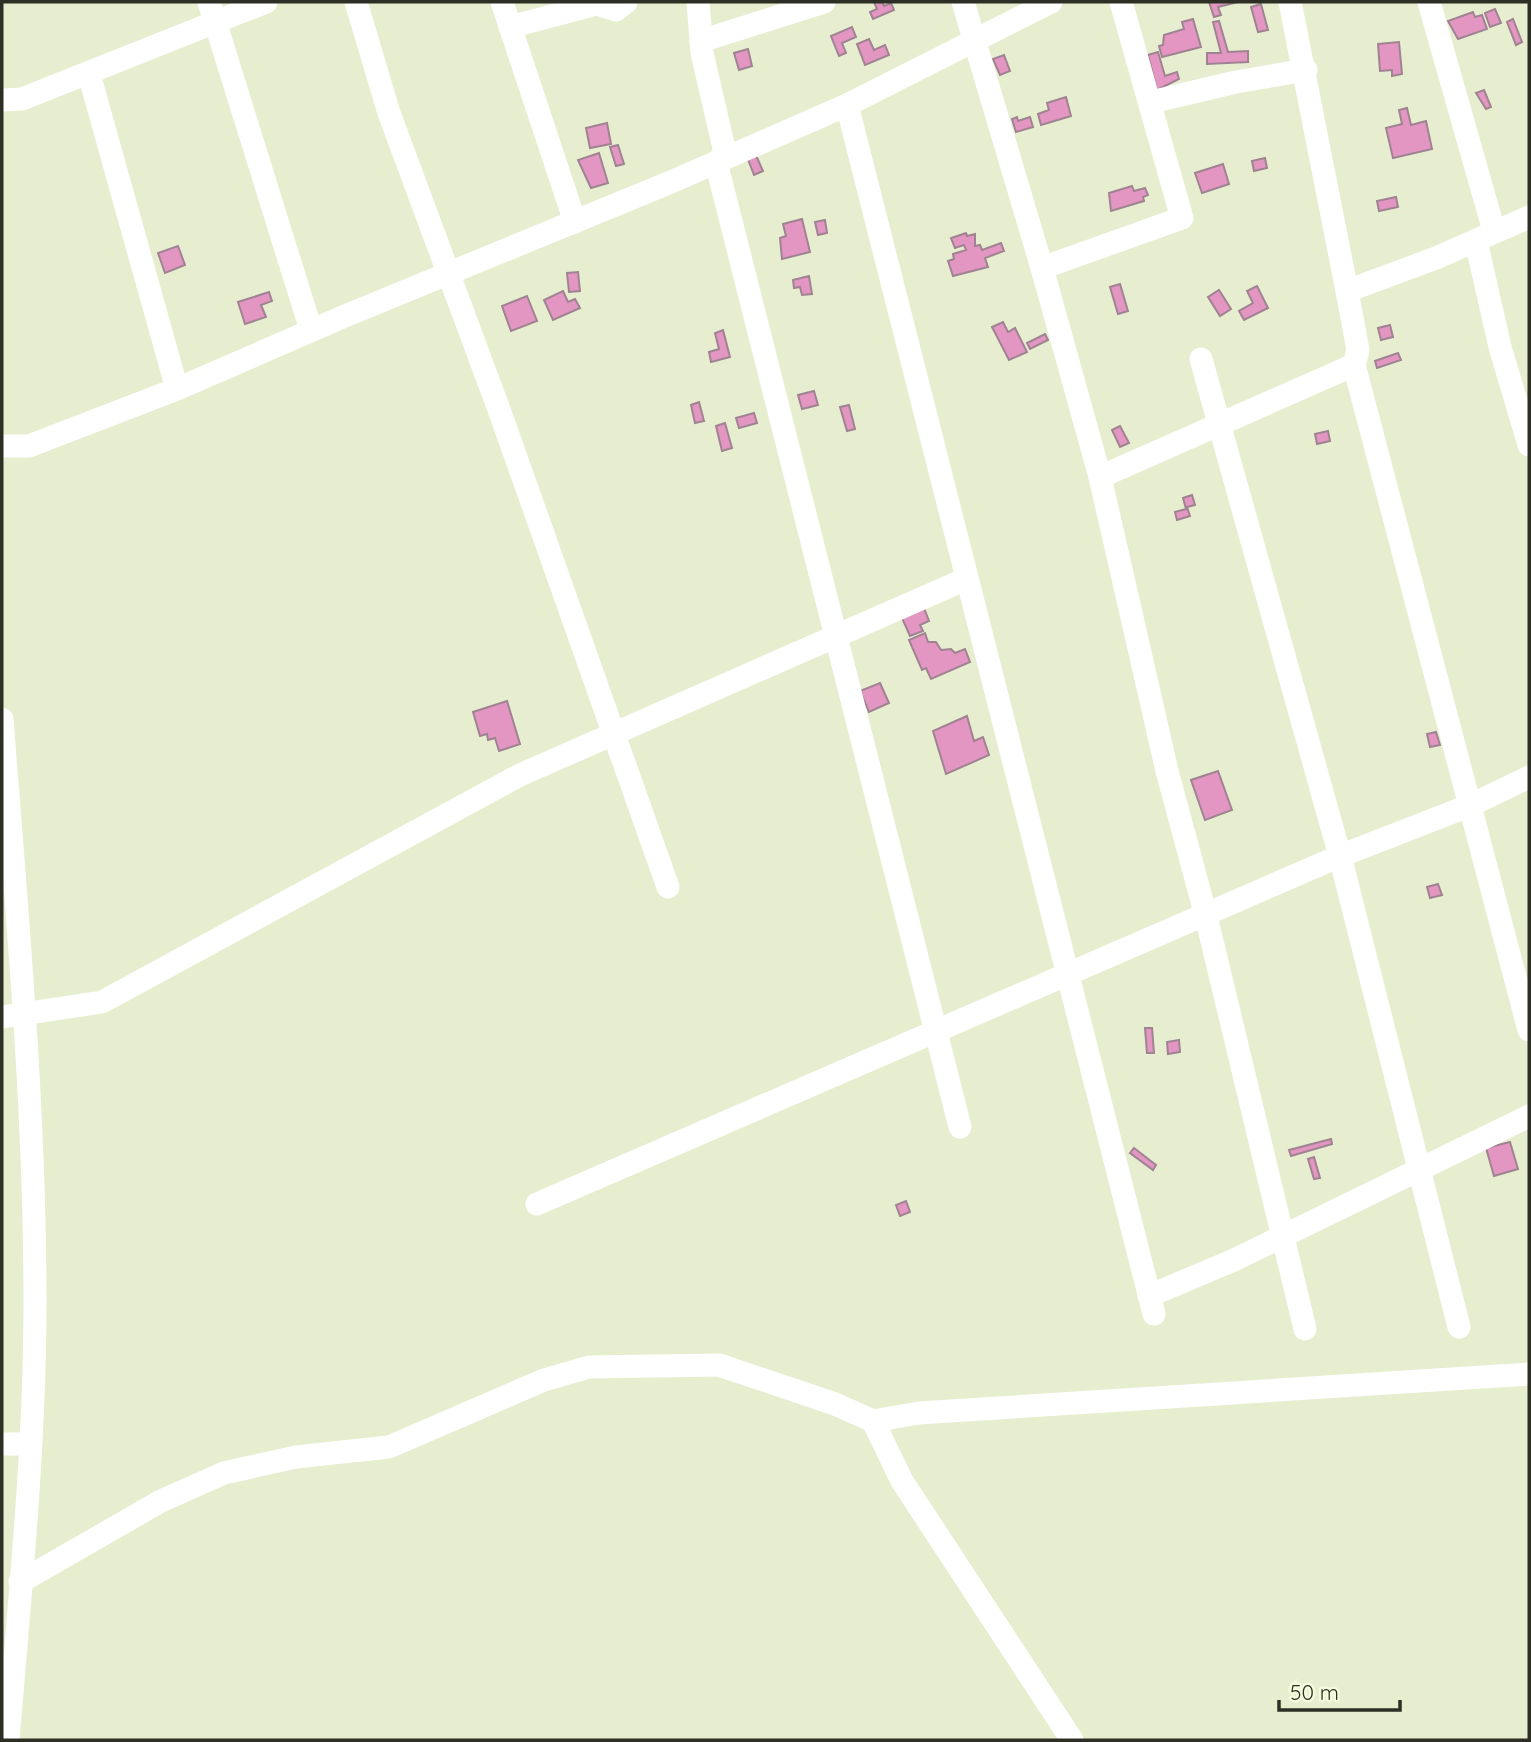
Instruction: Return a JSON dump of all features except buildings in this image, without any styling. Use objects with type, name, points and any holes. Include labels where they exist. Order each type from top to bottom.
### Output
[{"type":"street","points":[[2,100],[23,99],[89,74],[211,11],[266,2]]},
{"type":"street","points":[[356,2],[389,113],[501,415],[668,887]]},
{"type":"street","points":[[502,2],[575,222]]},
{"type":"street","points":[[510,27],[597,4],[616,10],[626,2]]},
{"type":"street","points":[[698,2],[701,41],[721,159],[835,636],[960,1126]]},
{"type":"street","points":[[701,41],[824,2]]},
{"type":"street","points":[[962,2],[1042,268],[1100,477],[1167,771],[1206,916],[1305,1329]]},
{"type":"street","points":[[2,446],[29,446],[177,389],[311,330],[575,222],[847,105],[1051,2]]},
{"type":"street","points":[[1042,268],[1182,218],[1152,102],[1121,2]]},
{"type":"street","points":[[1290,2],[1306,70],[1358,350],[1354,365],[1529,1030]]},
{"type":"street","points":[[1429,2],[1485,236],[1500,347],[1529,445]]},
{"type":"street","points":[[211,11],[311,330]]},
{"type":"street","points":[[1152,102],[1236,82],[1306,70]]},
{"type":"street","points":[[89,74],[177,389]]},
{"type":"street","points":[[847,105],[1152,1305],[1283,1236],[1529,1116]]},
{"type":"street","points":[[1347,291],[1529,217]]},
{"type":"street","points":[[1201,359],[1340,856],[1459,1327]]},
{"type":"street","points":[[1100,477],[1354,365]]},
{"type":"street","points":[[2,1017],[102,1002],[520,775],[967,579]]},
{"type":"street","points":[[2,719],[26,1014],[35,1280],[29,1444],[8,1740]]},
{"type":"street","points":[[537,1204],[1340,856],[1471,805],[1529,777]]},
{"type":"street","points":[[20,1582],[161,1501],[223,1473],[296,1457],[389,1447],[544,1380],[589,1367],[719,1365],[835,1404],[873,1421],[919,1413],[1529,1374]]},
{"type":"street","points":[[873,1421],[902,1481],[1072,1740]]},
{"type":"street","points":[[2,1444],[29,1444]]}]
